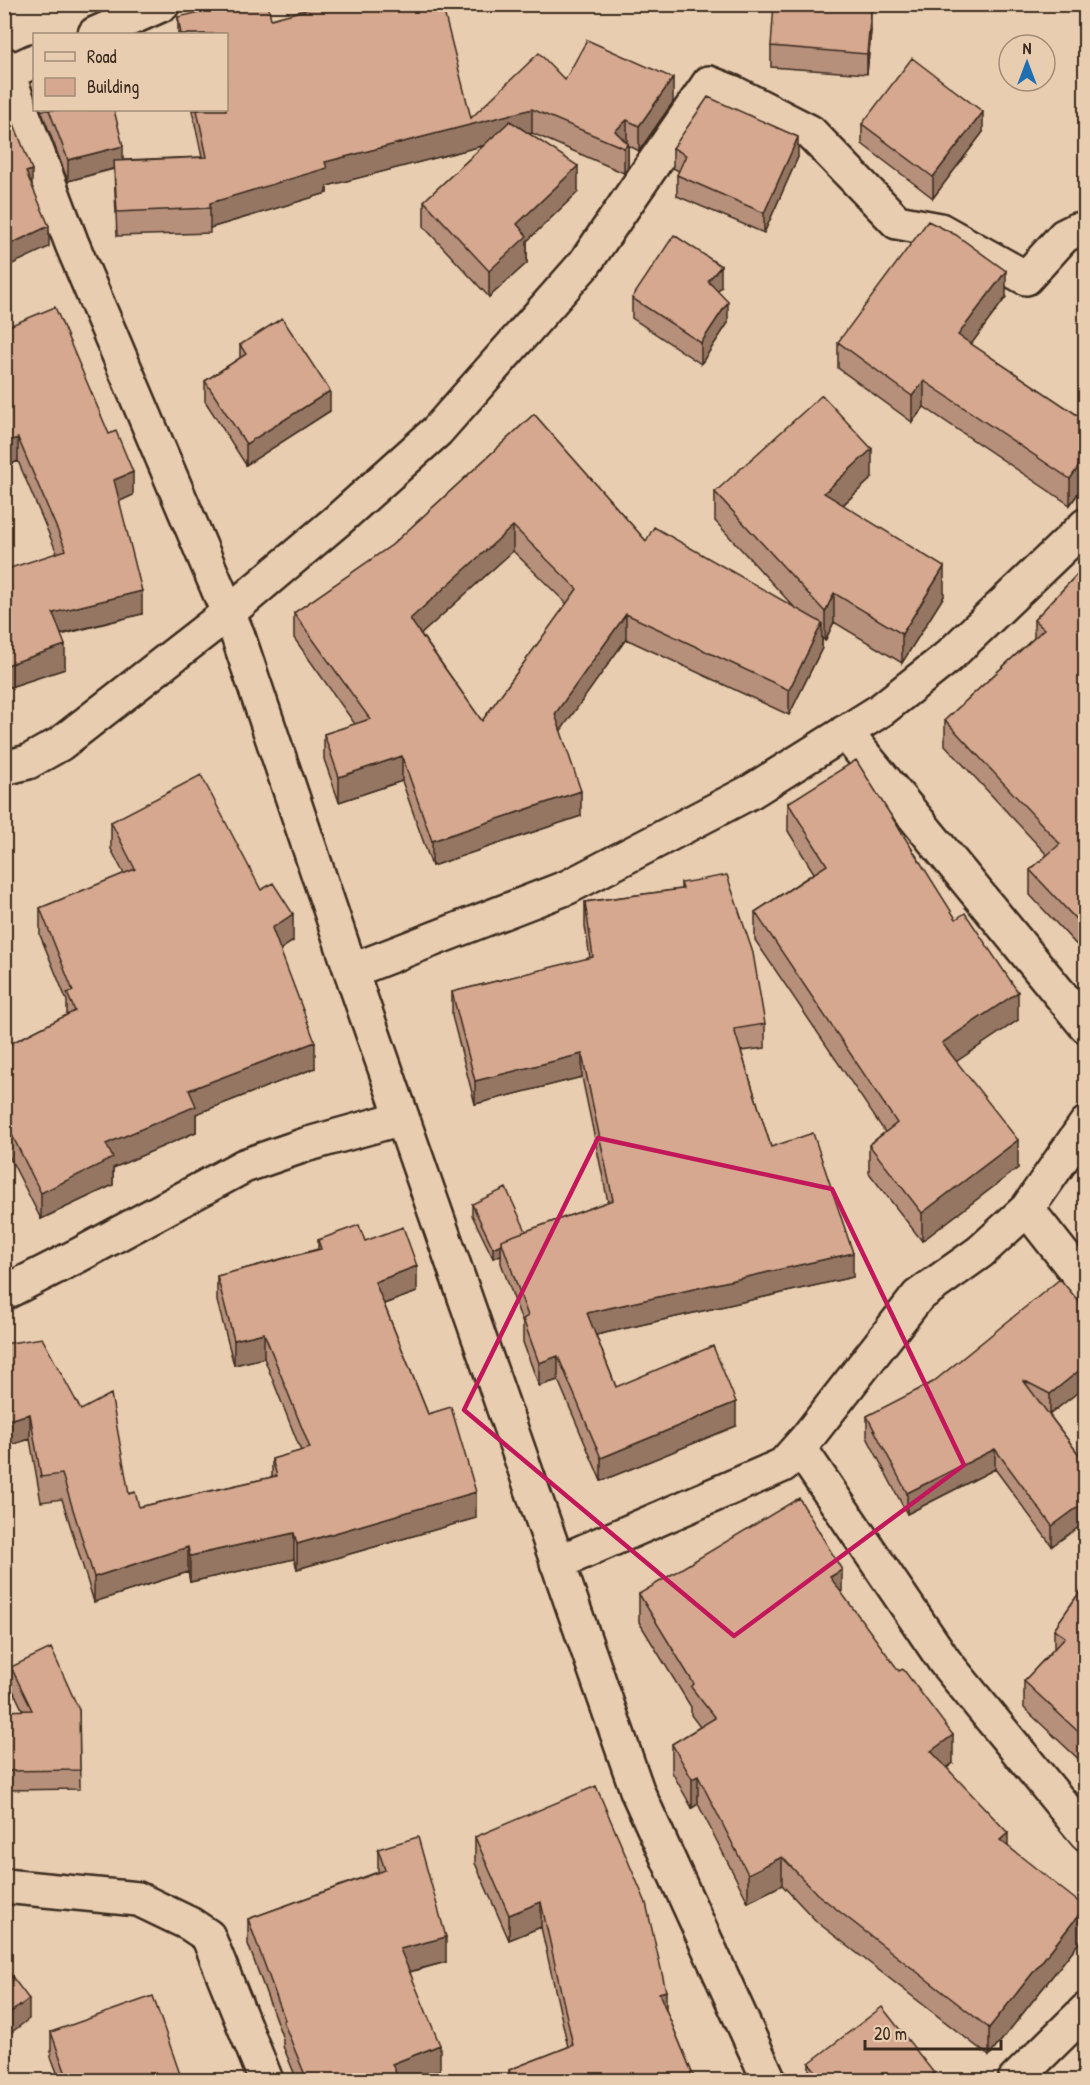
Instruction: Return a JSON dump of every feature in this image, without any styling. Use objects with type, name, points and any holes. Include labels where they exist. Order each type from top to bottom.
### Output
[{"type":"street","points":[[97,33],[163,4]]},
{"type":"street","points":[[13,75],[72,244],[238,636],[351,971],[638,1793],[769,2080]]},
{"type":"street","points":[[4,768],[28,762],[60,744],[228,613],[437,431],[585,263],[709,83],[732,92],[810,132],[897,222],[940,230],[1026,278],[1064,236],[1076,230],[1086,232]]},
{"type":"street","points":[[351,971],[568,887],[752,791],[881,710],[948,657],[1086,525]]},
{"type":"street","points":[[845,732],[1086,1026]]},
{"type":"street","points":[[4,1293],[244,1166],[305,1145],[402,1118]]},
{"type":"street","points":[[557,1563],[783,1465],[918,1296],[980,1252],[1027,1209],[1086,1124]]},
{"type":"street","points":[[1027,1209],[1086,1284]]},
{"type":"street","points":[[799,1447],[945,1662],[1086,1834]]},
{"type":"street","points":[[4,1886],[138,1899],[190,1924],[208,1936],[266,2080]]},
{"type":"street","points":[[1015,2080],[1086,2010]]},
{"type":"highlighted area","points":[[598,1138],[832,1189],[964,1465],[734,1636],[464,1410]]},
{"type":"building","points":[[236,4],[268,4],[271,19],[327,4],[442,4],[471,118],[539,53],[565,80],[587,40],[673,78],[639,126],[627,120],[615,131],[628,144],[624,148],[532,109],[325,162],[327,168],[210,203],[210,208],[117,212],[114,161],[207,157],[197,111],[228,111],[228,33],[181,33],[178,17]]},
{"type":"building","points":[[774,4],[814,4],[871,9],[867,54],[771,46]]},
{"type":"building","points":[[912,58],[983,112],[933,177],[862,124]]},
{"type":"building","points":[[708,97],[798,137],[764,213],[677,175],[686,155],[673,148]]},
{"type":"building","points":[[4,98],[32,170],[26,172],[49,226],[4,247]]},
{"type":"building","points":[[49,111],[114,111],[123,146],[68,160]]},
{"type":"building","points":[[510,121],[578,166],[517,224],[527,236],[489,271],[424,201]]},
{"type":"building","points":[[928,221],[956,235],[1006,271],[958,335],[1086,421],[1086,456],[1070,479],[924,381],[912,396],[838,342]]},
{"type":"building","points":[[674,235],[721,266],[708,281],[728,302],[701,343],[632,298]]},
{"type":"building","points":[[55,307],[109,434],[116,431],[133,472],[114,480],[142,591],[53,613],[65,645],[4,666],[4,570],[66,550],[18,438],[4,443],[4,328]]},
{"type":"building","points":[[282,318],[330,391],[246,444],[205,381],[246,354],[240,345]]},
{"type":"building","points":[[822,395],[872,449],[824,493],[944,567],[902,634],[834,593],[825,612],[715,492]]},
{"type":"building","points":[[534,414],[646,541],[654,527],[822,623],[789,690],[626,614],[555,714],[581,791],[432,841],[402,756],[339,777],[324,734],[370,719],[294,613],[392,545]],"holes":[[[513,526],[577,589],[482,721],[410,619]]]},
{"type":"building","points":[[1086,565],[1086,930],[1030,870],[1060,844],[945,720],[1044,629],[1034,620]]},
{"type":"building","points":[[856,760],[956,919],[965,913],[1018,992],[942,1043],[1018,1140],[922,1213],[869,1145],[897,1123],[755,912],[827,865],[788,803]]},
{"type":"building","points":[[201,775],[261,890],[273,883],[293,914],[272,928],[315,1042],[189,1090],[196,1106],[106,1144],[113,1158],[41,1193],[4,1119],[4,1047],[75,1011],[67,993],[73,991],[40,908],[135,869],[111,822]]},
{"type":"building","points":[[727,875],[753,953],[765,1024],[734,1029],[771,1147],[813,1133],[853,1253],[587,1313],[616,1387],[713,1346],[736,1402],[601,1458],[558,1356],[539,1363],[523,1319],[528,1316],[501,1240],[613,1200],[582,1054],[475,1081],[452,992],[593,957],[585,902],[683,889],[681,883]]},
{"type":"building","points":[[506,1188],[526,1231],[501,1240],[501,1244],[493,1248],[472,1204]]},
{"type":"building","points":[[359,1225],[365,1241],[403,1227],[417,1266],[375,1282],[428,1414],[451,1407],[476,1492],[297,1544],[294,1533],[190,1556],[188,1547],[94,1577],[62,1474],[41,1477],[30,1414],[4,1421],[4,1344],[42,1338],[81,1410],[111,1394],[129,1494],[135,1492],[139,1507],[277,1476],[272,1459],[310,1448],[264,1333],[234,1340],[217,1276],[321,1249],[318,1240]]},
{"type":"building","points":[[1060,1279],[1086,1310],[1086,1365],[1050,1394],[1023,1380],[1086,1464],[1086,1501],[1052,1526],[995,1449],[907,1493],[867,1416],[933,1382]]},
{"type":"building","points":[[799,1498],[842,1570],[830,1577],[899,1671],[903,1669],[953,1735],[931,1751],[1008,1833],[1000,1840],[1085,1907],[989,2028],[817,1894],[782,1857],[748,1874],[698,1776],[692,1779],[672,1744],[715,1718],[691,1687],[694,1684],[639,1594]]},
{"type":"building","points":[[1086,1583],[1086,1739],[1024,1681],[1065,1637],[1054,1629]]},
{"type":"building","points":[[51,1648],[79,1710],[80,1770],[4,1771],[4,1711],[32,1710],[11,1667]]},
{"type":"building","points":[[596,1786],[646,1903],[666,1991],[659,1993],[695,2080],[513,2080],[509,2070],[573,2045],[541,1902],[509,1915],[475,1837]]},
{"type":"building","points":[[418,1837],[446,1937],[400,1949],[440,2045],[392,2064],[399,2080],[307,2080],[283,2021],[285,2020],[248,1919],[385,1870],[378,1849]]},
{"type":"building","points":[[4,1966],[29,1999],[4,2017]]},
{"type":"building","points":[[153,1996],[182,2080],[68,2080],[51,2032]]},
{"type":"building","points":[[882,2007],[934,2073],[925,2080],[823,2080],[809,2063]]}]
